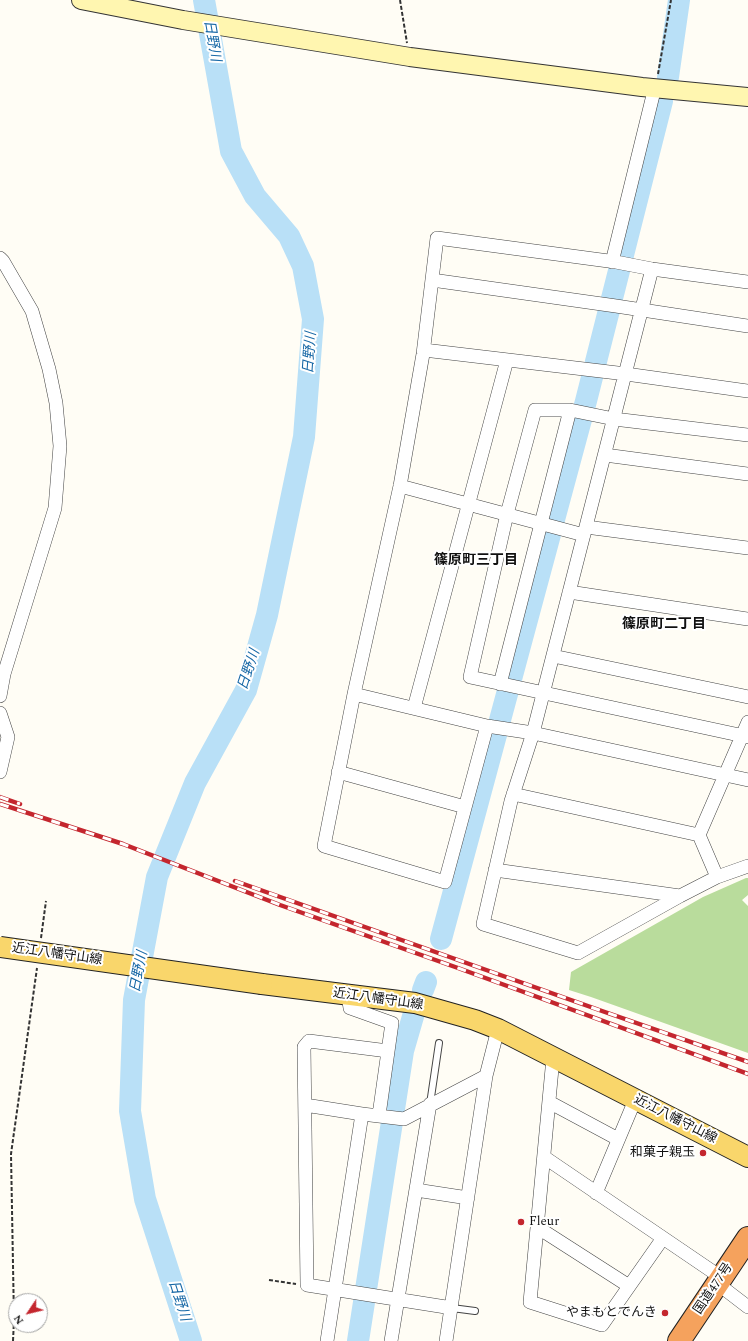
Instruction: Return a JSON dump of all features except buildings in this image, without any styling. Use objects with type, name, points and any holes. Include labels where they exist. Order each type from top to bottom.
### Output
[{"type":"highway","name":"国道477号","points":[[679,1341],[748,1238]]},
{"type":"main road","name":"近江八幡守山線","points":[[0,947],[262,984],[415,1003],[475,1020],[498,1029],[748,1157]]},
{"type":"street","points":[[81,0],[182,20],[411,57],[649,87],[748,97]]},
{"type":"street","points":[[618,262],[649,87]]},
{"type":"street","points":[[494,727],[465,807],[445,882],[324,846],[354,694],[400,486],[424,350],[437,238],[618,262],[652,269],[748,282]]},
{"type":"street","points":[[0,258],[32,311],[49,369],[55,396],[60,446],[55,508],[4,674],[0,696]]},
{"type":"street","points":[[652,269],[533,733],[513,794],[483,924],[578,953],[717,877],[748,866]]},
{"type":"street","points":[[432,280],[748,326]]},
{"type":"street","points":[[424,350],[626,374],[748,391]]},
{"type":"street","points":[[414,708],[507,360]]},
{"type":"street","points":[[745,737],[470,677],[507,514],[535,410],[578,412],[614,419],[748,435]]},
{"type":"street","points":[[506,685],[578,412]]},
{"type":"street","points":[[605,455],[748,474]]},
{"type":"street","points":[[400,486],[548,525],[585,531],[748,548]]},
{"type":"street","points":[[569,592],[748,620]]},
{"type":"street","points":[[553,656],[748,697]]},
{"type":"street","points":[[354,694],[494,727],[533,733],[748,780]]},
{"type":"street","points":[[0,713],[8,737],[0,772]]},
{"type":"street","points":[[717,877],[699,835],[725,775],[745,737],[748,722]]},
{"type":"street","points":[[338,772],[465,807]]},
{"type":"street","points":[[513,794],[699,835]]},
{"type":"street","points":[[495,870],[680,896]]},
{"type":"street","points":[[348,995],[350,1008],[392,1023],[382,1116]]},
{"type":"street","points":[[446,1341],[486,1076],[498,1029]]},
{"type":"street","points":[[388,1051],[309,1041],[304,1047],[307,1285],[452,1308]]},
{"type":"street","points":[[553,1058],[530,1302],[602,1325],[663,1238]]},
{"type":"street","points":[[305,1105],[404,1119],[430,1104],[486,1076]]},
{"type":"street","points":[[596,1193],[635,1100]]},
{"type":"street","points":[[549,1102],[618,1139]]},
{"type":"street","points":[[391,1341],[430,1104]]},
{"type":"street","points":[[326,1341],[362,1114]]},
{"type":"street","points":[[544,1157],[663,1238],[720,1281],[748,1307]]},
{"type":"street","points":[[416,1190],[468,1198]]},
{"type":"street","points":[[537,1227],[629,1286]]},
{"type":"lane","points":[[430,1104],[439,1042]]},
{"type":"lane","points":[[452,1308],[475,1311]]},
{"type":"path","points":[[400,0],[411,57]]},
{"type":"path","points":[[649,87],[671,0]]},
{"type":"path","points":[[41,941],[46,901]]},
{"type":"path","points":[[13,1341],[14,1320],[11,1154],[37,964]]},
{"type":"path","points":[[269,1280],[300,1284]]},
{"type":"green space","points":[[748,878],[748,895],[742,900],[748,906],[748,1053],[569,990],[571,972],[703,897]]},
{"type":"waterway","name":"日野川","points":[[191,1341],[145,1199],[130,1111],[134,1000],[157,877],[195,783],[246,690],[267,615],[304,437],[313,319],[303,266],[289,236],[255,196],[231,151],[204,0]]},
{"type":"waterway","points":[[668,77],[679,0]]},
{"type":"waterway","points":[[441,939],[586,401],[662,101]]},
{"type":"waterway","points":[[423,990],[426,982]]},
{"type":"waterway","points":[[358,1341],[403,1051],[414,1013]]},
{"type":"railway","points":[[0,797],[20,804]]},
{"type":"railway","points":[[0,804],[123,844],[280,905],[458,968],[748,1074]]},
{"type":"railway","points":[[235,881],[748,1062]]},
{"type":"place","name":"和菓子親玉","points":[[703,1153]]},
{"type":"place","name":"Fleur","points":[[521,1222]]},
{"type":"place","name":"やまもとでんき","points":[[665,1313]]},
{"type":"district","name":"篠原町三丁目","points":[[476,561]]},
{"type":"district","name":"篠原町二丁目","points":[[664,625]]}]
